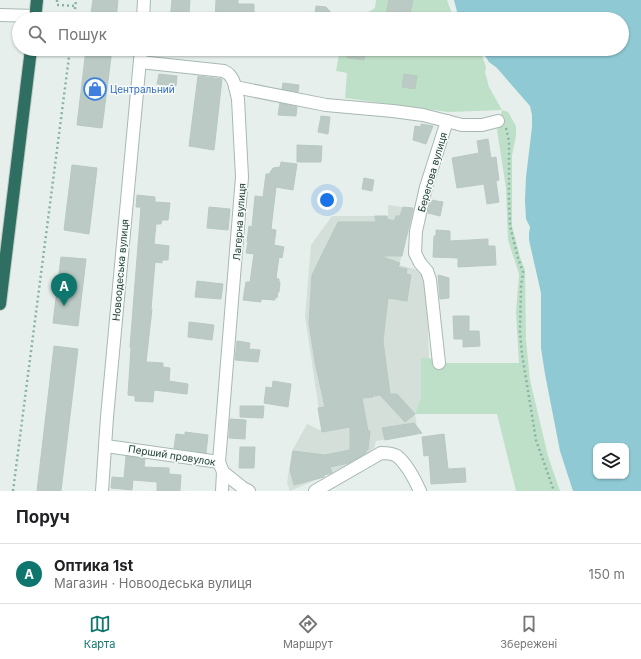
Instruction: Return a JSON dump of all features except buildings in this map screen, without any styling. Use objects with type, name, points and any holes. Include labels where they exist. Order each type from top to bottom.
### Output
[{"type":"highway","points":[[36,12],[37,0]]},
{"type":"highway","points":[[0,304],[30,56]]},
{"type":"street","points":[[143,12],[144,0]]},
{"type":"street","points":[[0,15],[12,16]]},
{"type":"street","name":"Новоодеська вулиця","points":[[102,491],[107,416],[129,166],[140,56]]},
{"type":"street","name":"Лагерна вулиця","points":[[140,62],[224,71],[229,73],[233,78],[238,99],[242,177],[221,467],[222,491]]},
{"type":"street","points":[[235,87],[326,105],[393,110],[462,125],[482,125],[498,121]]},
{"type":"street","name":"Берегова вулиця","points":[[439,363],[430,280],[427,271],[420,263],[415,253],[416,231],[426,187],[447,121]]},
{"type":"street","name":"Перший провулок","points":[[106,446],[221,467],[243,488],[249,491]]},
{"type":"street","points":[[316,491],[381,453],[396,456],[412,475],[420,491]]},
{"type":"path","points":[[57,0],[57,4],[76,6]]},
{"type":"path","points":[[75,12],[76,0]]},
{"type":"path","points":[[13,491],[69,56]]},
{"type":"path","points":[[498,121],[505,127],[509,141],[510,226],[523,272],[521,287],[520,332],[527,389],[536,440],[554,491]]},
{"type":"shaded area","points":[[388,205],[415,209],[399,265],[422,271],[426,277],[429,358],[421,358],[421,397],[415,414],[417,427],[415,435],[376,441],[374,448],[360,461],[290,491],[287,483],[292,451],[307,424],[322,431],[305,316],[311,245],[332,216],[388,216]]},
{"type":"green space","points":[[376,0],[447,0],[451,12],[368,12],[375,8]]},
{"type":"green space","points":[[339,56],[482,56],[486,67],[485,72],[489,87],[502,110],[448,112],[345,98],[347,73],[336,71]]},
{"type":"green space","points":[[502,110],[508,112],[516,126],[516,136],[512,155],[512,226],[525,270],[526,340],[530,380],[548,456],[560,491],[516,491],[497,414],[415,414],[421,397],[421,358],[429,358],[448,363],[519,363],[516,312],[519,274],[508,240],[506,188],[497,130]]},
{"type":"water","points":[[454,0],[641,0],[641,491],[573,491],[560,451],[545,374],[541,348],[541,293],[529,240],[530,227],[526,219],[526,177],[532,115],[530,106],[497,68],[489,62],[485,56],[629,56],[629,12],[457,12]]},
{"type":"place","name":"Центральний","points":[[95,89]]},
{"type":"place","name":"Оптика 1st","points":[[64,306]]}]
